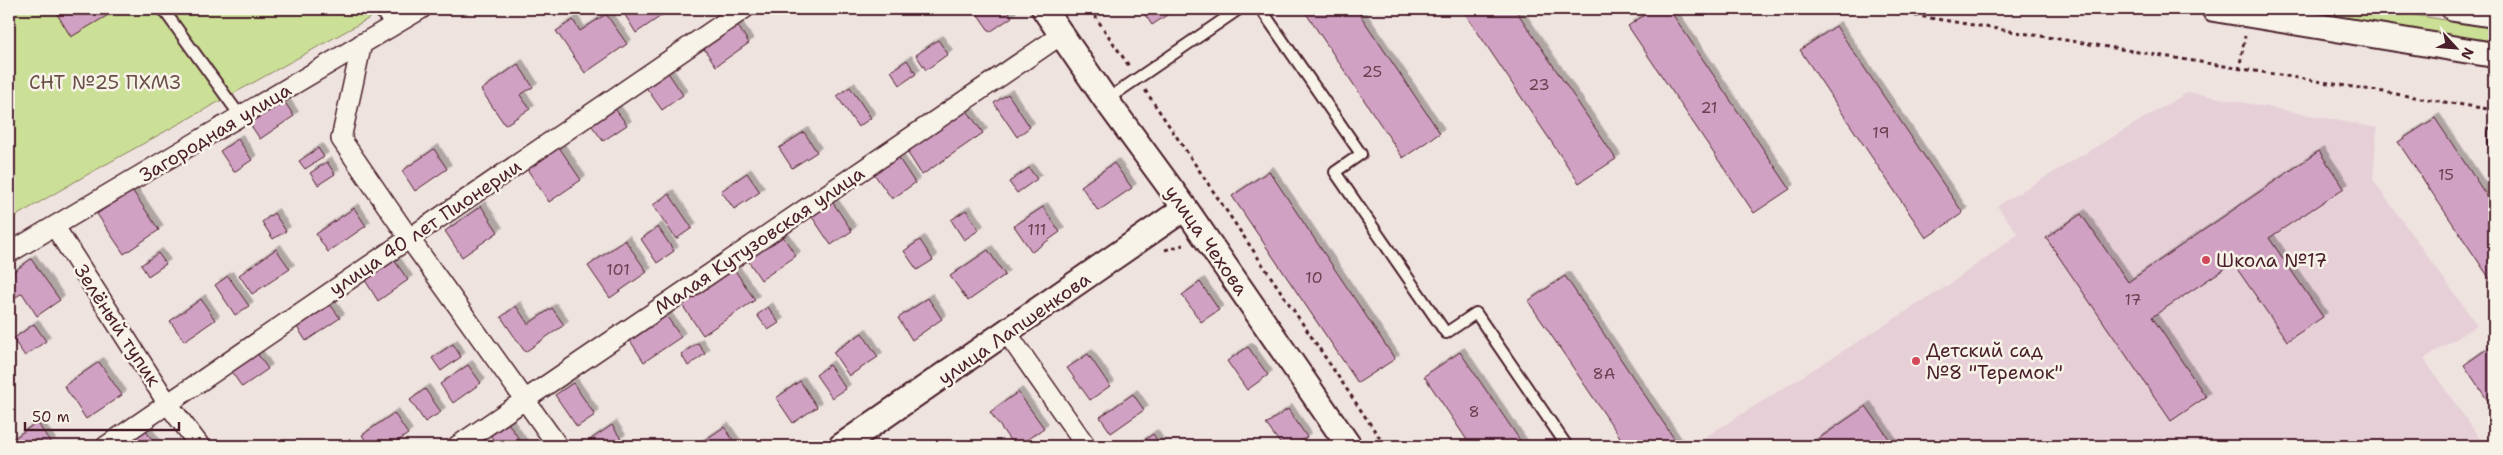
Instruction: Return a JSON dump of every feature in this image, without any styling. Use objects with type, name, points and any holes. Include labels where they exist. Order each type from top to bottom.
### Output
[{"type":"street","name":"Загородная улица","points":[[9,253],[421,9]]},
{"type":"street","name":"улица 40 лет Пионерии","points":[[106,446],[744,9]]},
{"type":"street","name":"улица Чехова","points":[[1044,9],[1106,100],[1185,208],[1349,446]]},
{"type":"street","name":"улица Чехова","points":[[1049,9],[1061,35]]},
{"type":"street","points":[[2214,9],[2494,55]]},
{"type":"street","points":[[2454,9],[2494,15]]},
{"type":"street","name":"Малая Кутузовская улица","points":[[457,446],[1061,35]]},
{"type":"street","points":[[362,43],[342,139],[409,238],[558,446]]},
{"type":"street","name":"улица Лапшенкова","points":[[842,446],[1185,208]]},
{"type":"street","name":"Зелёный тупик","points":[[55,227],[168,404],[200,446]]},
{"type":"street","points":[[1007,333],[1086,446]]},
{"type":"lane","points":[[163,9],[241,116]]},
{"type":"lane","points":[[379,9],[391,26]]},
{"type":"lane","points":[[1106,100],[1239,9]]},
{"type":"lane","points":[[1261,9],[1361,154],[1335,172],[1446,334],[1476,313],[1567,446]]},
{"type":"lane","points":[[2494,132],[2494,142]]},
{"type":"path","points":[[1090,9],[1385,446]]},
{"type":"path","points":[[1875,9],[2239,70],[2494,110]]},
{"type":"path","points":[[2239,70],[2248,14]]},
{"type":"path","points":[[1160,252],[1183,245],[1190,249]]},
{"type":"shaded area","name":"Школа №17","points":[[2188,92],[2377,128],[2373,180],[2477,325],[2424,359],[2485,446],[1711,446],[1705,437],[1947,286],[2018,234],[1997,206]]},
{"type":"green space","name":"СНТ №25 ПХМЗ","points":[[9,9],[386,9],[9,220]]},
{"type":"green space","points":[[2293,9],[2378,9],[2494,28],[2494,42]]},
{"type":"building","points":[[66,9],[107,9],[110,14],[71,37],[57,14]]},
{"type":"building","points":[[634,9],[670,10],[636,33],[625,15]]},
{"type":"building","points":[[777,9],[794,9],[783,16]]},
{"type":"building","points":[[974,9],[1006,9],[1012,17],[990,32]]},
{"type":"building","points":[[1141,9],[1176,9],[1152,25]]},
{"type":"building","points":[[1303,9],[1356,9],[1440,133],[1403,158]]},
{"type":"building","points":[[1462,9],[1515,9],[1616,159],[1579,183]]},
{"type":"building","points":[[1653,9],[1669,9],[1790,189],[1754,213],[1628,26]]},
{"type":"building","points":[[606,14],[627,44],[585,73],[556,31],[573,20],[580,31]]},
{"type":"building","points":[[736,23],[749,43],[716,66],[702,46]]},
{"type":"building","points":[[1836,26],[1963,213],[1926,238],[1800,50]]},
{"type":"building","points":[[938,40],[948,54],[926,70],[916,55]]},
{"type":"building","points":[[907,60],[916,74],[900,85],[891,71]]},
{"type":"building","points":[[518,64],[533,87],[520,95],[530,109],[505,125],[481,90]]},
{"type":"building","points":[[667,71],[683,95],[662,110],[645,86]]},
{"type":"building","points":[[850,87],[871,118],[858,127],[837,96]]},
{"type":"building","points":[[1008,94],[1030,127],[1017,137],[994,103]]},
{"type":"building","points":[[282,98],[294,116],[260,139],[248,121]]},
{"type":"building","points":[[613,106],[627,125],[603,141],[589,122]]},
{"type":"building","points":[[966,109],[983,133],[922,175],[906,150]]},
{"type":"building","points":[[2435,118],[2494,207],[2494,285],[2398,142]]},
{"type":"building","points":[[804,132],[817,152],[792,168],[779,148]]},
{"type":"building","points":[[238,139],[252,160],[234,172],[220,151]]},
{"type":"building","points":[[559,147],[581,180],[549,202],[527,169]]},
{"type":"building","points":[[318,148],[324,157],[305,169],[299,161]]},
{"type":"building","points":[[434,149],[447,169],[415,191],[402,171]]},
{"type":"building","points":[[2319,151],[2344,188],[2269,238],[2323,317],[2287,341],[2233,263],[2152,317],[2206,397],[2171,421],[2046,238],[2081,214],[2128,282]]},
{"type":"building","points":[[898,157],[915,183],[892,199],[874,174]]},
{"type":"building","points":[[327,162],[335,174],[318,185],[310,173]]},
{"type":"building","points":[[1114,163],[1132,188],[1098,211],[1081,186]]},
{"type":"building","points":[[1029,168],[1037,179],[1017,193],[1009,182]]},
{"type":"building","points":[[1269,171],[1395,359],[1358,383],[1232,196]]},
{"type":"building","points":[[747,173],[760,192],[734,209],[721,191]]},
{"type":"building","points":[[132,190],[159,230],[124,254],[97,214]]},
{"type":"building","points":[[669,194],[692,228],[676,239],[653,205]]},
{"type":"building","points":[[831,200],[852,231],[831,245],[810,214]]},
{"type":"building","points":[[481,206],[498,232],[462,257],[445,231]]},
{"type":"building","points":[[1043,207],[1060,232],[1032,252],[1014,226]]},
{"type":"building","points":[[354,208],[366,226],[328,252],[316,234]]},
{"type":"building","points":[[966,210],[979,230],[964,240],[951,220]]},
{"type":"building","points":[[274,213],[286,231],[273,239],[262,222]]},
{"type":"building","points":[[658,227],[674,251],[657,263],[641,239]]},
{"type":"building","points":[[782,235],[796,256],[761,280],[747,259]]},
{"type":"building","points":[[625,240],[647,272],[610,298],[588,266]]},
{"type":"building","points":[[920,240],[933,260],[917,270],[904,251]]},
{"type":"building","points":[[276,249],[290,269],[252,294],[239,275]]},
{"type":"building","points":[[988,250],[1005,275],[968,301],[950,276]]},
{"type":"building","points":[[158,253],[166,264],[148,276],[141,265]]},
{"type":"building","points":[[31,259],[60,300],[37,316],[22,293],[9,302],[9,275]]},
{"type":"building","points":[[394,260],[408,280],[378,301],[365,280]]},
{"type":"building","points":[[734,269],[755,300],[703,335],[682,305]]},
{"type":"building","points":[[228,276],[249,306],[235,315],[215,285]]},
{"type":"building","points":[[1565,276],[1679,446],[1626,446],[1528,301]]},
{"type":"building","points":[[1200,282],[1219,310],[1201,322],[1182,295]]},
{"type":"building","points":[[928,298],[942,319],[912,340],[898,318]]},
{"type":"building","points":[[201,299],[215,320],[184,341],[170,321]]},
{"type":"building","points":[[330,304],[340,318],[306,341],[297,327]]},
{"type":"building","points":[[516,306],[528,324],[552,308],[564,325],[525,352],[501,317]]},
{"type":"building","points":[[768,307],[779,323],[768,330],[757,315]]},
{"type":"building","points":[[665,314],[681,337],[644,362],[629,339]]},
{"type":"building","points":[[34,324],[46,341],[25,356],[13,339]]},
{"type":"building","points":[[862,333],[878,357],[849,376],[833,352]]},
{"type":"building","points":[[698,343],[705,354],[688,366],[681,354]]},
{"type":"building","points":[[453,344],[461,357],[441,371],[432,358]]},
{"type":"building","points":[[2494,344],[2494,410],[2464,365]]},
{"type":"building","points":[[1248,347],[1268,375],[1247,390],[1227,361]]},
{"type":"building","points":[[1460,352],[1524,446],[1471,446],[1424,376]]},
{"type":"building","points":[[257,353],[268,369],[242,387],[231,371]]},
{"type":"building","points":[[1088,354],[1110,386],[1090,400],[1067,368]]},
{"type":"building","points":[[99,362],[122,395],[86,419],[64,386]]},
{"type":"building","points":[[468,365],[481,383],[453,403],[440,384]]},
{"type":"building","points":[[829,365],[846,389],[832,398],[816,375]]},
{"type":"building","points":[[800,381],[817,407],[793,423],[776,398]]},
{"type":"building","points":[[573,383],[595,415],[577,427],[555,395]]},
{"type":"building","points":[[425,389],[441,412],[425,422],[410,400]]},
{"type":"building","points":[[1018,392],[1044,428],[1018,446],[1014,446],[990,412]]},
{"type":"building","points":[[1133,394],[1144,410],[1111,433],[1100,417]]},
{"type":"building","points":[[1866,406],[1894,446],[1848,446],[1847,444],[1843,446],[1808,446]]},
{"type":"building","points":[[1288,409],[1307,437],[1294,446],[1282,446],[1266,424]]},
{"type":"building","points":[[394,413],[408,434],[391,446],[369,446],[362,435]]},
{"type":"building","points":[[37,422],[51,443],[45,446],[9,446],[9,442]]},
{"type":"building","points":[[508,423],[524,446],[498,446],[490,435]]},
{"type":"building","points":[[612,425],[621,439],[610,446],[589,446],[587,442]]},
{"type":"building","points":[[724,427],[737,446],[696,446]]},
{"type":"building","points":[[145,430],[157,446],[121,446]]},
{"type":"building","points":[[1153,434],[1161,446],[1136,446]]},
{"type":"place","name":"Школа №17","points":[[2206,260]]},
{"type":"place","name":"Детский сад №8 \"Теремок\"","points":[[1916,361]]}]
